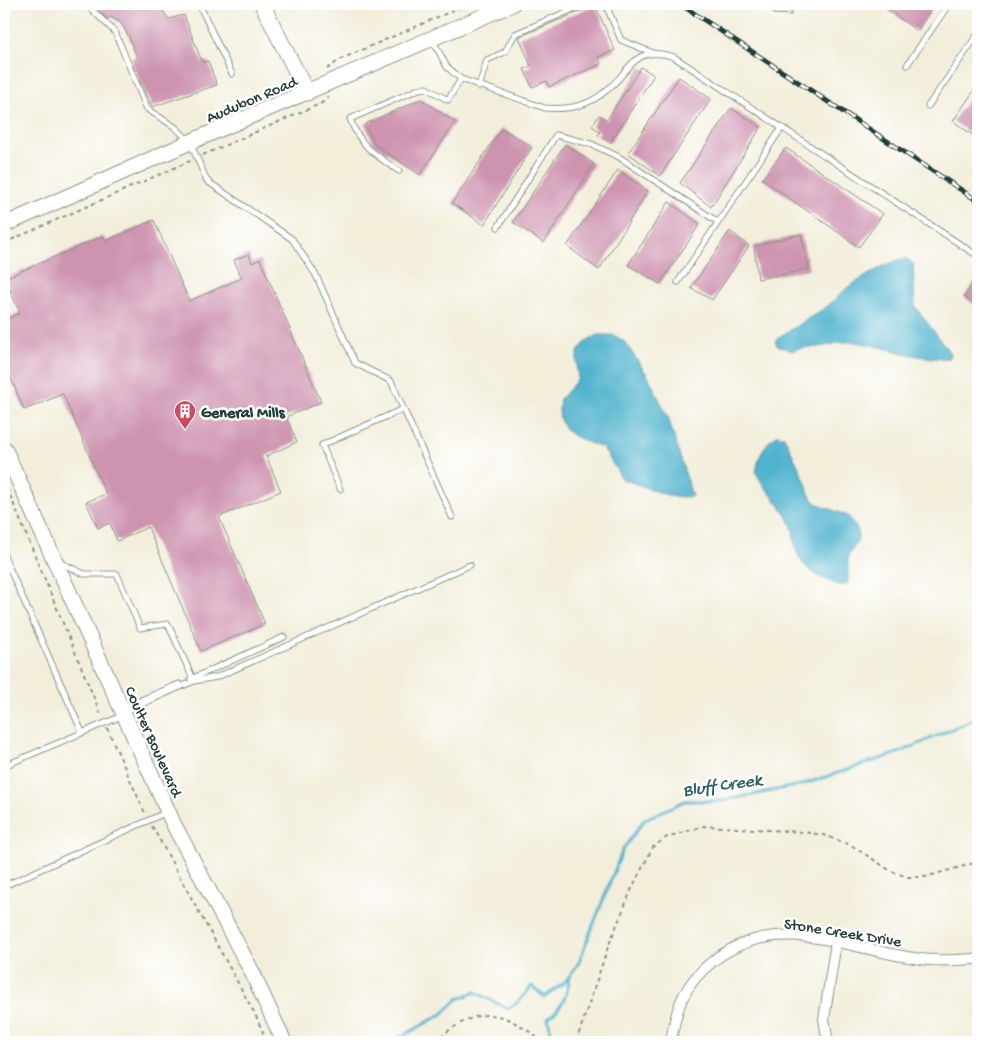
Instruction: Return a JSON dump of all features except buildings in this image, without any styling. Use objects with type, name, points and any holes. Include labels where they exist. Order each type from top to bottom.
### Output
[{"type":"street","points":[[262,4],[307,93]]},
{"type":"street","name":"Audubon Road","points":[[4,225],[190,142],[512,4]]},
{"type":"street","name":"Coulter Boulevard","points":[[4,448],[168,812],[252,972],[284,1042]]},
{"type":"street","name":"Stone Creek Drive","points":[[671,1042],[676,1011],[690,985],[707,966],[729,949],[754,938],[781,934],[836,942],[922,960],[978,959]]},
{"type":"street","points":[[828,1042],[824,1019],[836,942]]},
{"type":"lane","points":[[86,4],[115,32],[148,109],[175,127],[190,142],[207,181],[292,239],[316,276],[356,363],[391,381],[452,516]]},
{"type":"lane","points":[[199,4],[232,74]]},
{"type":"lane","points":[[479,87],[487,60],[505,52],[516,34],[585,4]]},
{"type":"lane","points":[[907,65],[949,4]]},
{"type":"lane","points":[[608,10],[621,40],[653,54],[674,57],[781,129],[978,256]]},
{"type":"lane","points":[[928,106],[978,34]]},
{"type":"lane","points":[[432,39],[447,67],[461,79],[479,87],[545,108],[573,108],[599,97],[609,89],[633,61],[653,54]]},
{"type":"lane","points":[[399,171],[371,152],[356,135],[350,119],[419,89],[426,88],[448,100],[461,79]]},
{"type":"lane","points":[[678,282],[781,129]]},
{"type":"lane","points":[[498,227],[556,135],[591,144],[619,157],[718,222]]},
{"type":"lane","points":[[340,489],[322,445],[403,409]]},
{"type":"lane","points":[[4,556],[82,732]]},
{"type":"lane","points":[[54,560],[84,574],[117,574],[140,628],[168,624],[193,680]]},
{"type":"lane","points":[[193,680],[217,676],[470,565]]},
{"type":"lane","points":[[4,766],[104,722],[284,637]]},
{"type":"lane","points":[[4,886],[168,812]]},
{"type":"path","points":[[4,481],[104,722],[149,820],[255,1014],[267,1042]]},
{"type":"path","points":[[576,1042],[608,947],[632,888],[653,847],[667,837],[704,826],[804,832],[823,835],[851,845],[891,871],[907,877],[925,877],[978,862]]},
{"type":"path","points":[[435,1042],[459,1022],[472,1016],[488,1015],[517,1022],[543,1042]]},
{"type":"water","points":[[900,259],[908,259],[913,264],[915,306],[950,353],[950,358],[925,357],[852,342],[792,351],[777,345],[775,341],[779,337],[828,306],[848,287],[883,266]]},
{"type":"water","points":[[598,335],[613,335],[624,341],[648,376],[668,417],[692,496],[675,496],[657,492],[622,479],[603,448],[576,437],[564,427],[559,411],[560,399],[578,379],[578,352],[585,343]]},
{"type":"water","points":[[777,435],[784,436],[806,483],[809,494],[816,503],[848,516],[858,530],[858,541],[848,555],[848,583],[842,586],[812,572],[802,562],[795,546],[791,523],[756,473],[762,451],[772,438]]},
{"type":"waterway","name":"Bluff Creek","points":[[392,1042],[442,1014],[458,999],[475,992],[508,1009],[517,1003],[532,986],[545,997],[565,982],[578,964],[623,849],[645,819],[685,801],[722,801],[801,785],[901,752],[978,717]]},
{"type":"waterway","name":"Bluff Creek","points":[[546,1035],[551,1033],[548,1018],[564,1000],[570,976]]},
{"type":"railway","points":[[680,4],[978,201]]},
{"type":"place","name":"General Mills","points":[[185,430]]}]
